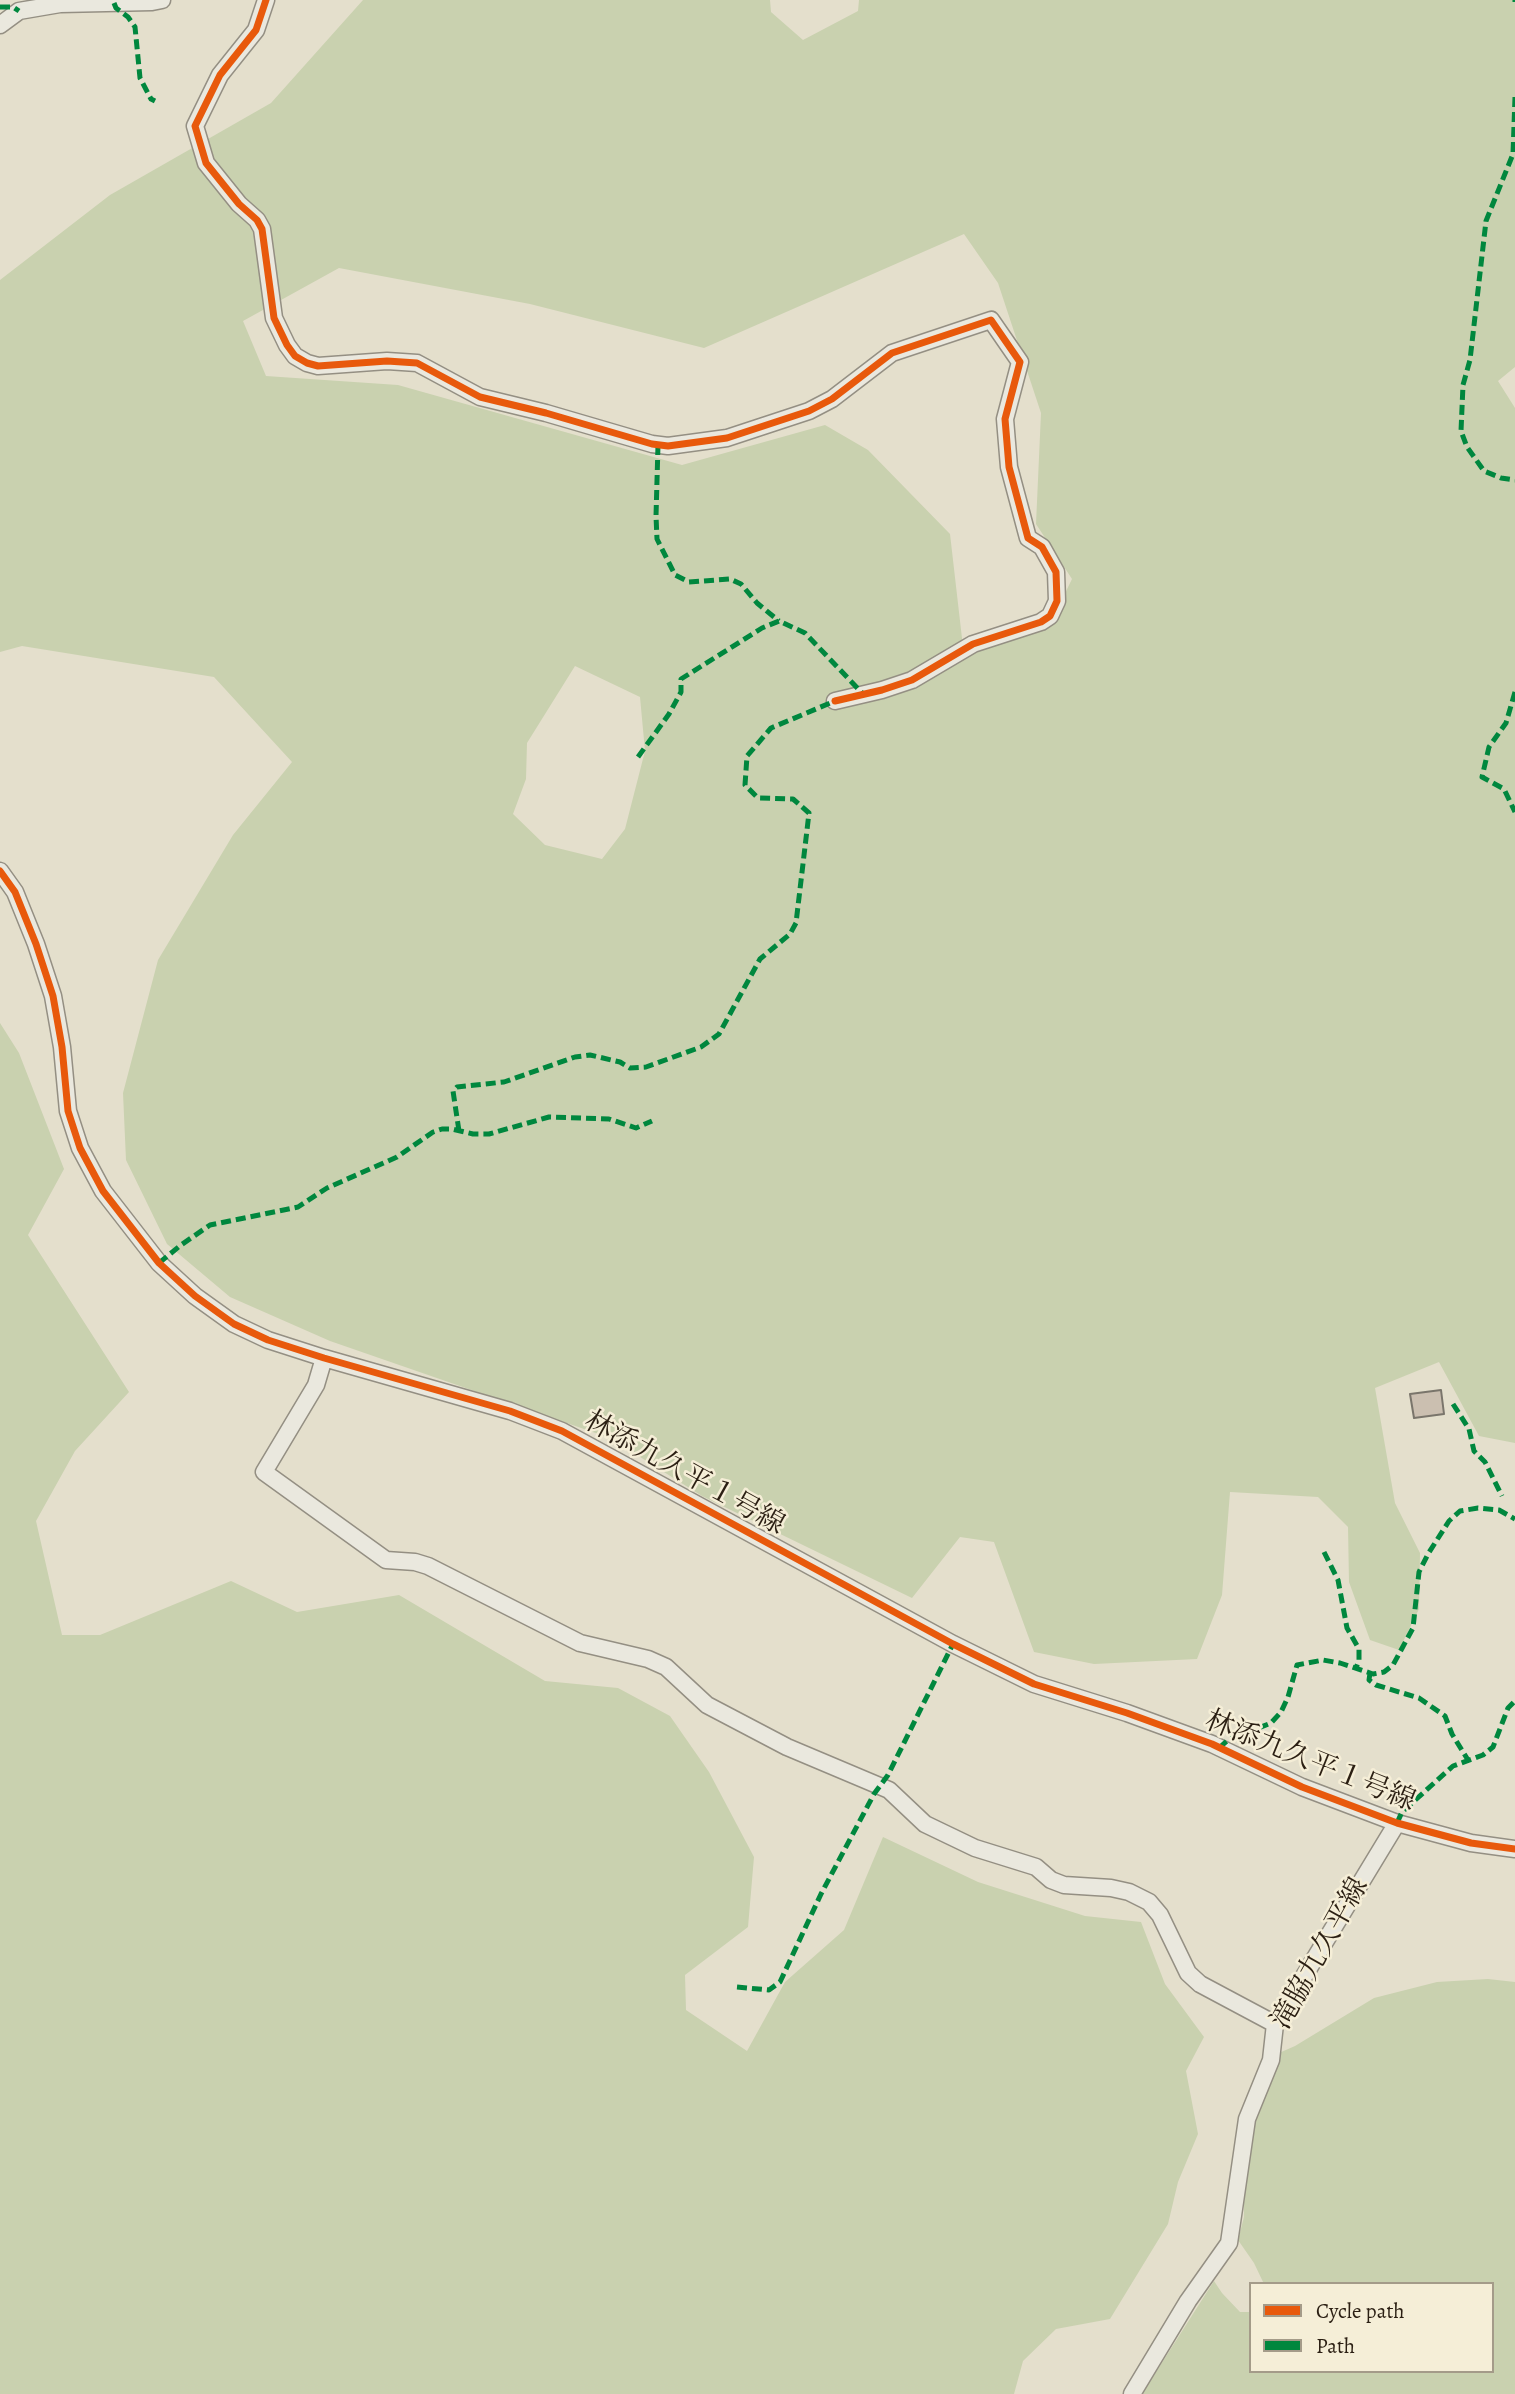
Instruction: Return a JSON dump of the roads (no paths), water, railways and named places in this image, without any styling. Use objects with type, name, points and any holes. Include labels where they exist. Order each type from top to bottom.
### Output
[{"type":"street","points":[[0,25],[19,11],[61,4],[162,0]]},
{"type":"street","points":[[266,0],[256,30],[220,75],[195,126],[206,163],[262,229],[274,318],[287,345],[296,356],[307,363],[318,366],[387,361],[417,363],[480,397],[558,416],[652,444],[668,446],[727,438],[809,411],[832,398],[892,353],[991,320],[1020,362],[1005,419],[1009,467],[1028,538],[1042,547],[1056,572],[1058,601],[1050,616],[1041,622],[972,644],[912,680],[835,701]]},
{"type":"street","name":"林添九久平１号線","points":[[0,871],[15,892],[53,996],[62,1047],[68,1111],[80,1148],[103,1191],[159,1263],[195,1296],[234,1324],[268,1340],[510,1411],[562,1431],[953,1644],[1034,1684],[1127,1713],[1212,1744],[1302,1787],[1397,1823],[1471,1843],[1515,1849]]},
{"type":"street","points":[[324,1358],[316,1385],[264,1472],[386,1560],[415,1562],[428,1566],[580,1643],[648,1659],[666,1667],[707,1705],[787,1747],[889,1790],[925,1824],[975,1848],[1036,1867],[1051,1880],[1063,1885],[1111,1888],[1129,1892],[1149,1902],[1160,1915],[1188,1973],[1200,1984],[1275,2024]]},
{"type":"street","name":"滝脇九久平線","points":[[1132,2394],[1188,2301],[1229,2243],[1247,2119],[1271,2060],[1275,2024],[1397,1823]]}]
